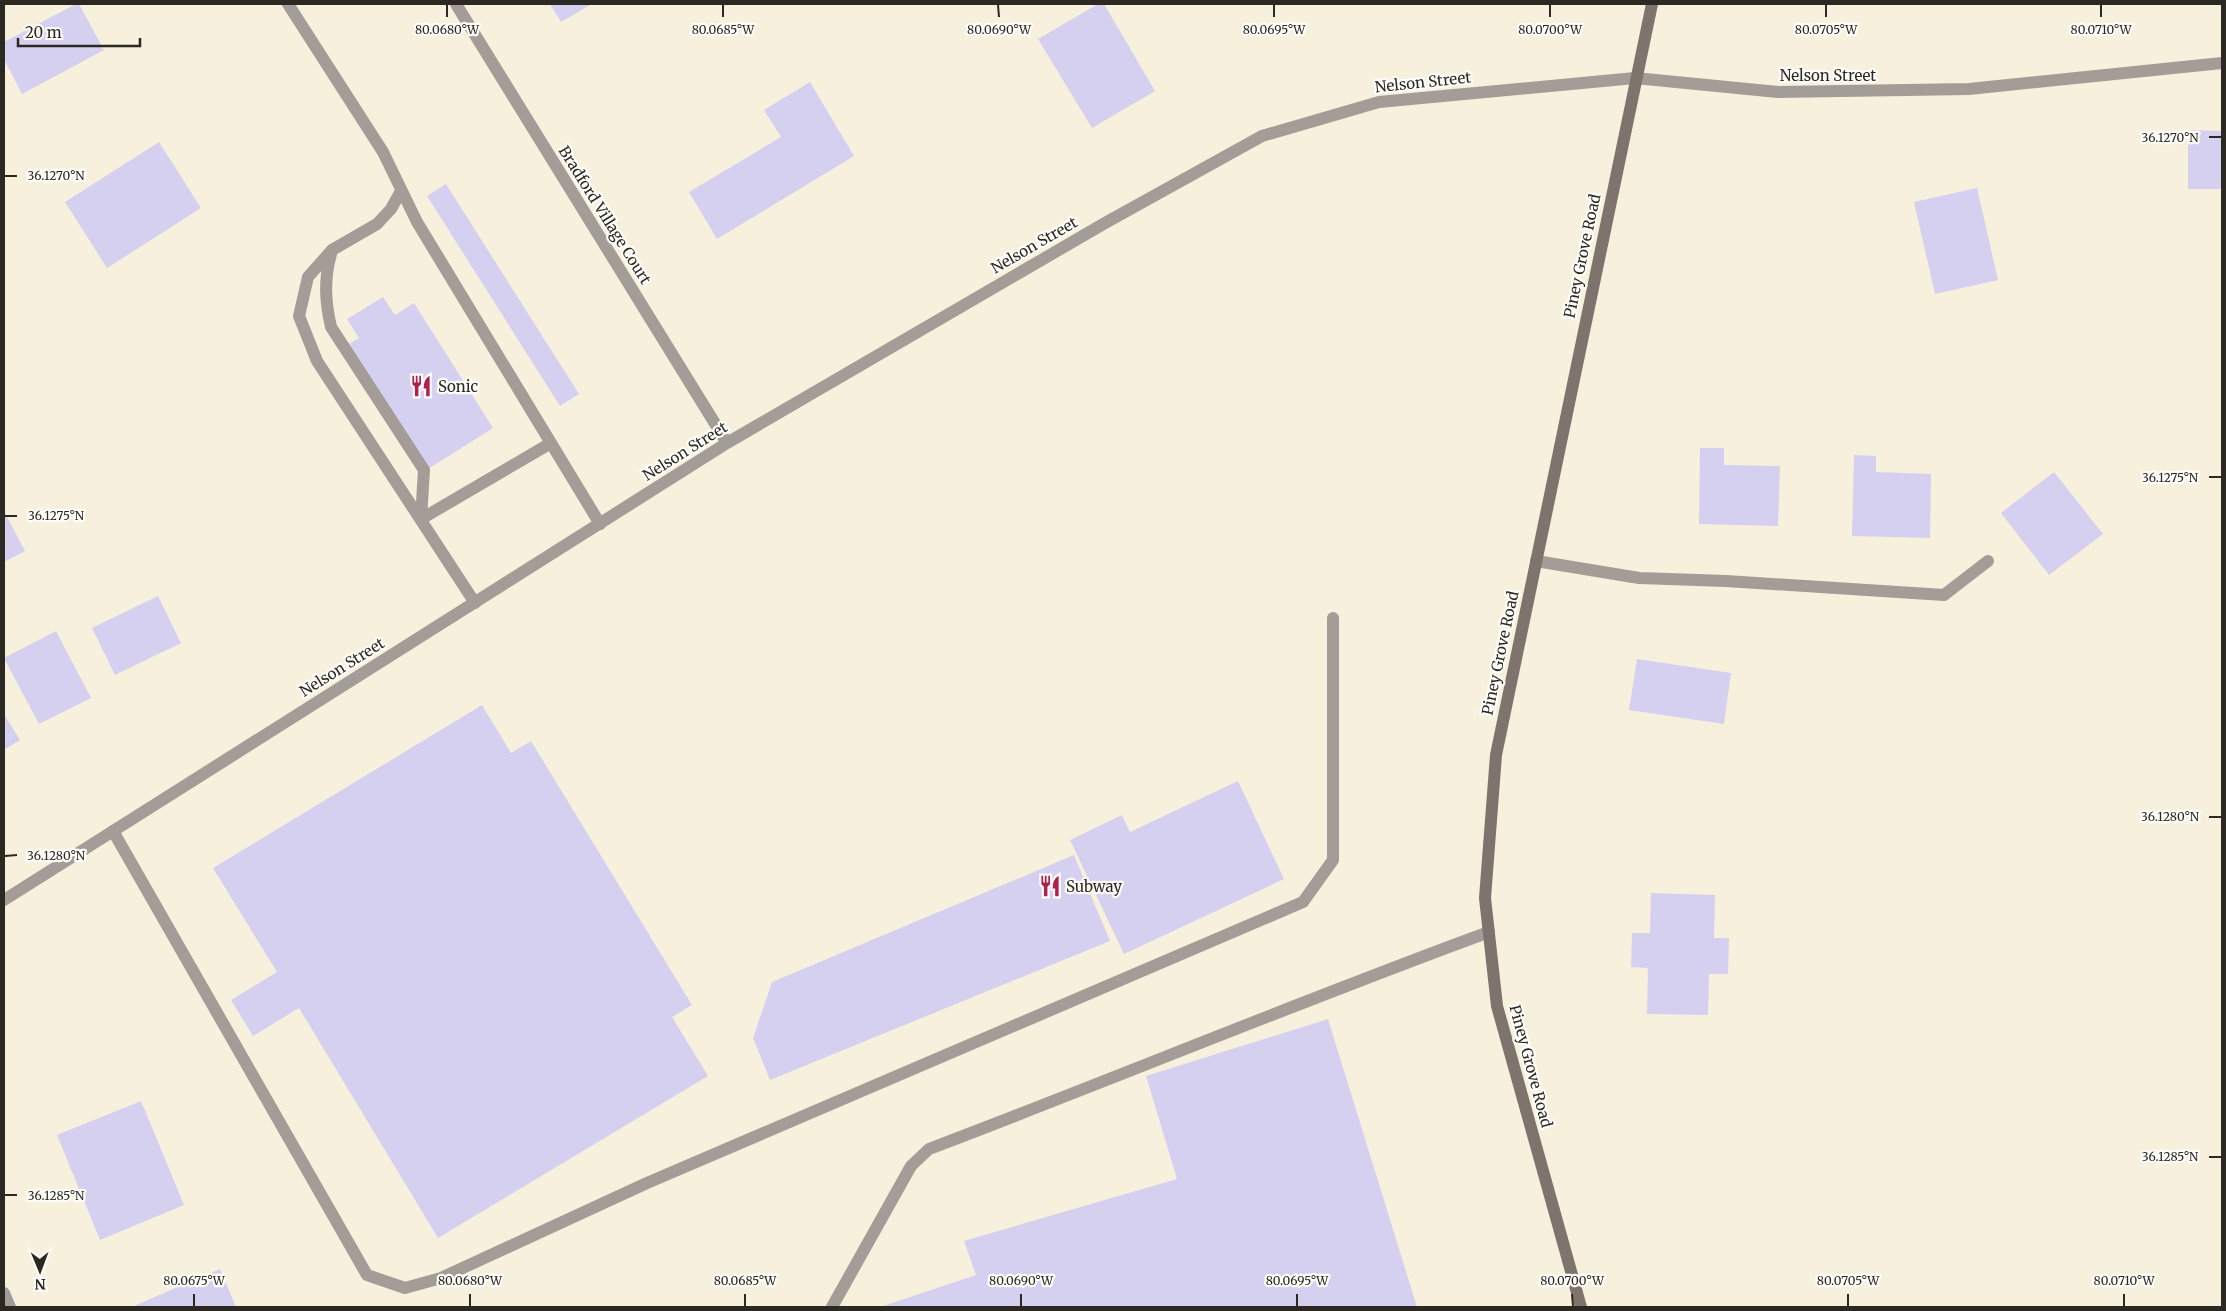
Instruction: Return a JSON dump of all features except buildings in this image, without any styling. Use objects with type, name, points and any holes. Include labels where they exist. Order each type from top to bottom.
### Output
[{"type":"main road","name":"Piney Grove Road","points":[[1581,1307],[1497,1006],[1485,898],[1496,756],[1652,4]]},
{"type":"street","points":[[288,4],[383,152],[417,222],[600,524]]},
{"type":"street","name":"Bradford Village Court","points":[[456,4],[727,443]]},
{"type":"street","name":"Nelson Street","points":[[4,900],[727,443],[1114,218],[1262,136],[1380,102],[1636,78],[1778,92],[1969,89],[2222,63]]},
{"type":"street","points":[[401,191],[391,209],[377,224],[332,250],[308,277],[299,316],[317,361],[475,603]]},
{"type":"street","points":[[332,250],[326,275],[325,302],[331,326],[424,470],[421,519]]},
{"type":"street","points":[[421,519],[551,443]]},
{"type":"street","points":[[1536,561],[1639,578],[1726,581],[1944,595],[1988,561]]},
{"type":"street","points":[[113,831],[367,1275],[405,1288],[441,1278],[656,1179],[1303,902],[1333,860],[1333,618]]},
{"type":"street","points":[[832,1307],[911,1166],[928,1149],[1092,1087],[1374,974],[1489,932]]},
{"type":"street","points":[[4,1293],[10,1307]]},
{"type":"place","name":"Sonic","points":[[421,386]]},
{"type":"place","name":"Subway","points":[[1050,886]]}]
